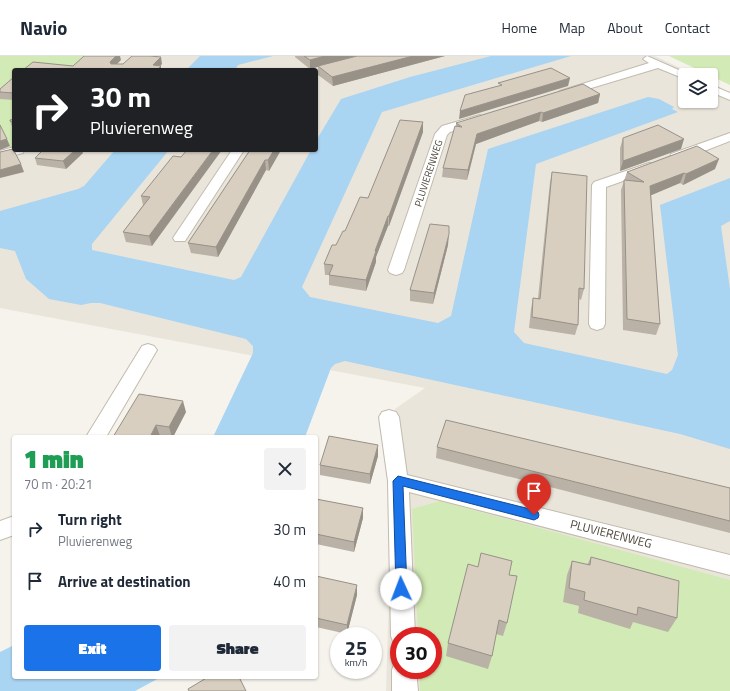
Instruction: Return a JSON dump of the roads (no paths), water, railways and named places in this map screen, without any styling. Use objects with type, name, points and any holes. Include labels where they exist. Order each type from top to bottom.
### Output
[{"type":"street","points":[[642,56],[678,73]]},
{"type":"street","points":[[552,97],[658,64]]},
{"type":"street","points":[[718,91],[730,97]]},
{"type":"street","name":"PLUVIERENWEG","points":[[396,270],[441,134],[446,129],[492,115]]},
{"type":"street","points":[[597,324],[599,185],[730,137]]},
{"type":"street","points":[[0,155],[12,152]]},
{"type":"street","points":[[180,238],[237,152]]},
{"type":"street","points":[[97,435],[148,350]]},
{"type":"street","points":[[389,417],[398,481],[403,627]]},
{"type":"street","name":"PLUVIERENWEG","points":[[398,481],[730,565]]},
{"type":"street","points":[[0,531],[12,526]]},
{"type":"street","points":[[404,679],[404,691]]},
{"type":"water","points":[[200,56],[273,56],[238,65],[236,68],[188,68]]},
{"type":"water","points":[[491,56],[571,56],[382,112],[302,287],[310,297],[438,323],[451,316],[488,149],[648,97],[659,99],[674,107],[672,109],[678,112],[536,164],[514,332],[524,343],[667,374],[672,370],[678,355],[660,205],[730,178],[730,221],[721,226],[730,289],[730,449],[680,434],[345,361],[335,364],[331,368],[306,435],[214,435],[253,353],[253,346],[246,339],[100,303],[81,305],[49,299],[26,279],[15,251],[0,248],[0,211],[84,186],[113,152],[167,152],[92,244],[92,250],[234,280],[241,277],[310,152],[318,152],[318,138],[341,99],[410,77]]},
{"type":"water","points":[[12,646],[12,679],[157,679],[135,691],[0,691],[0,652]]}]
